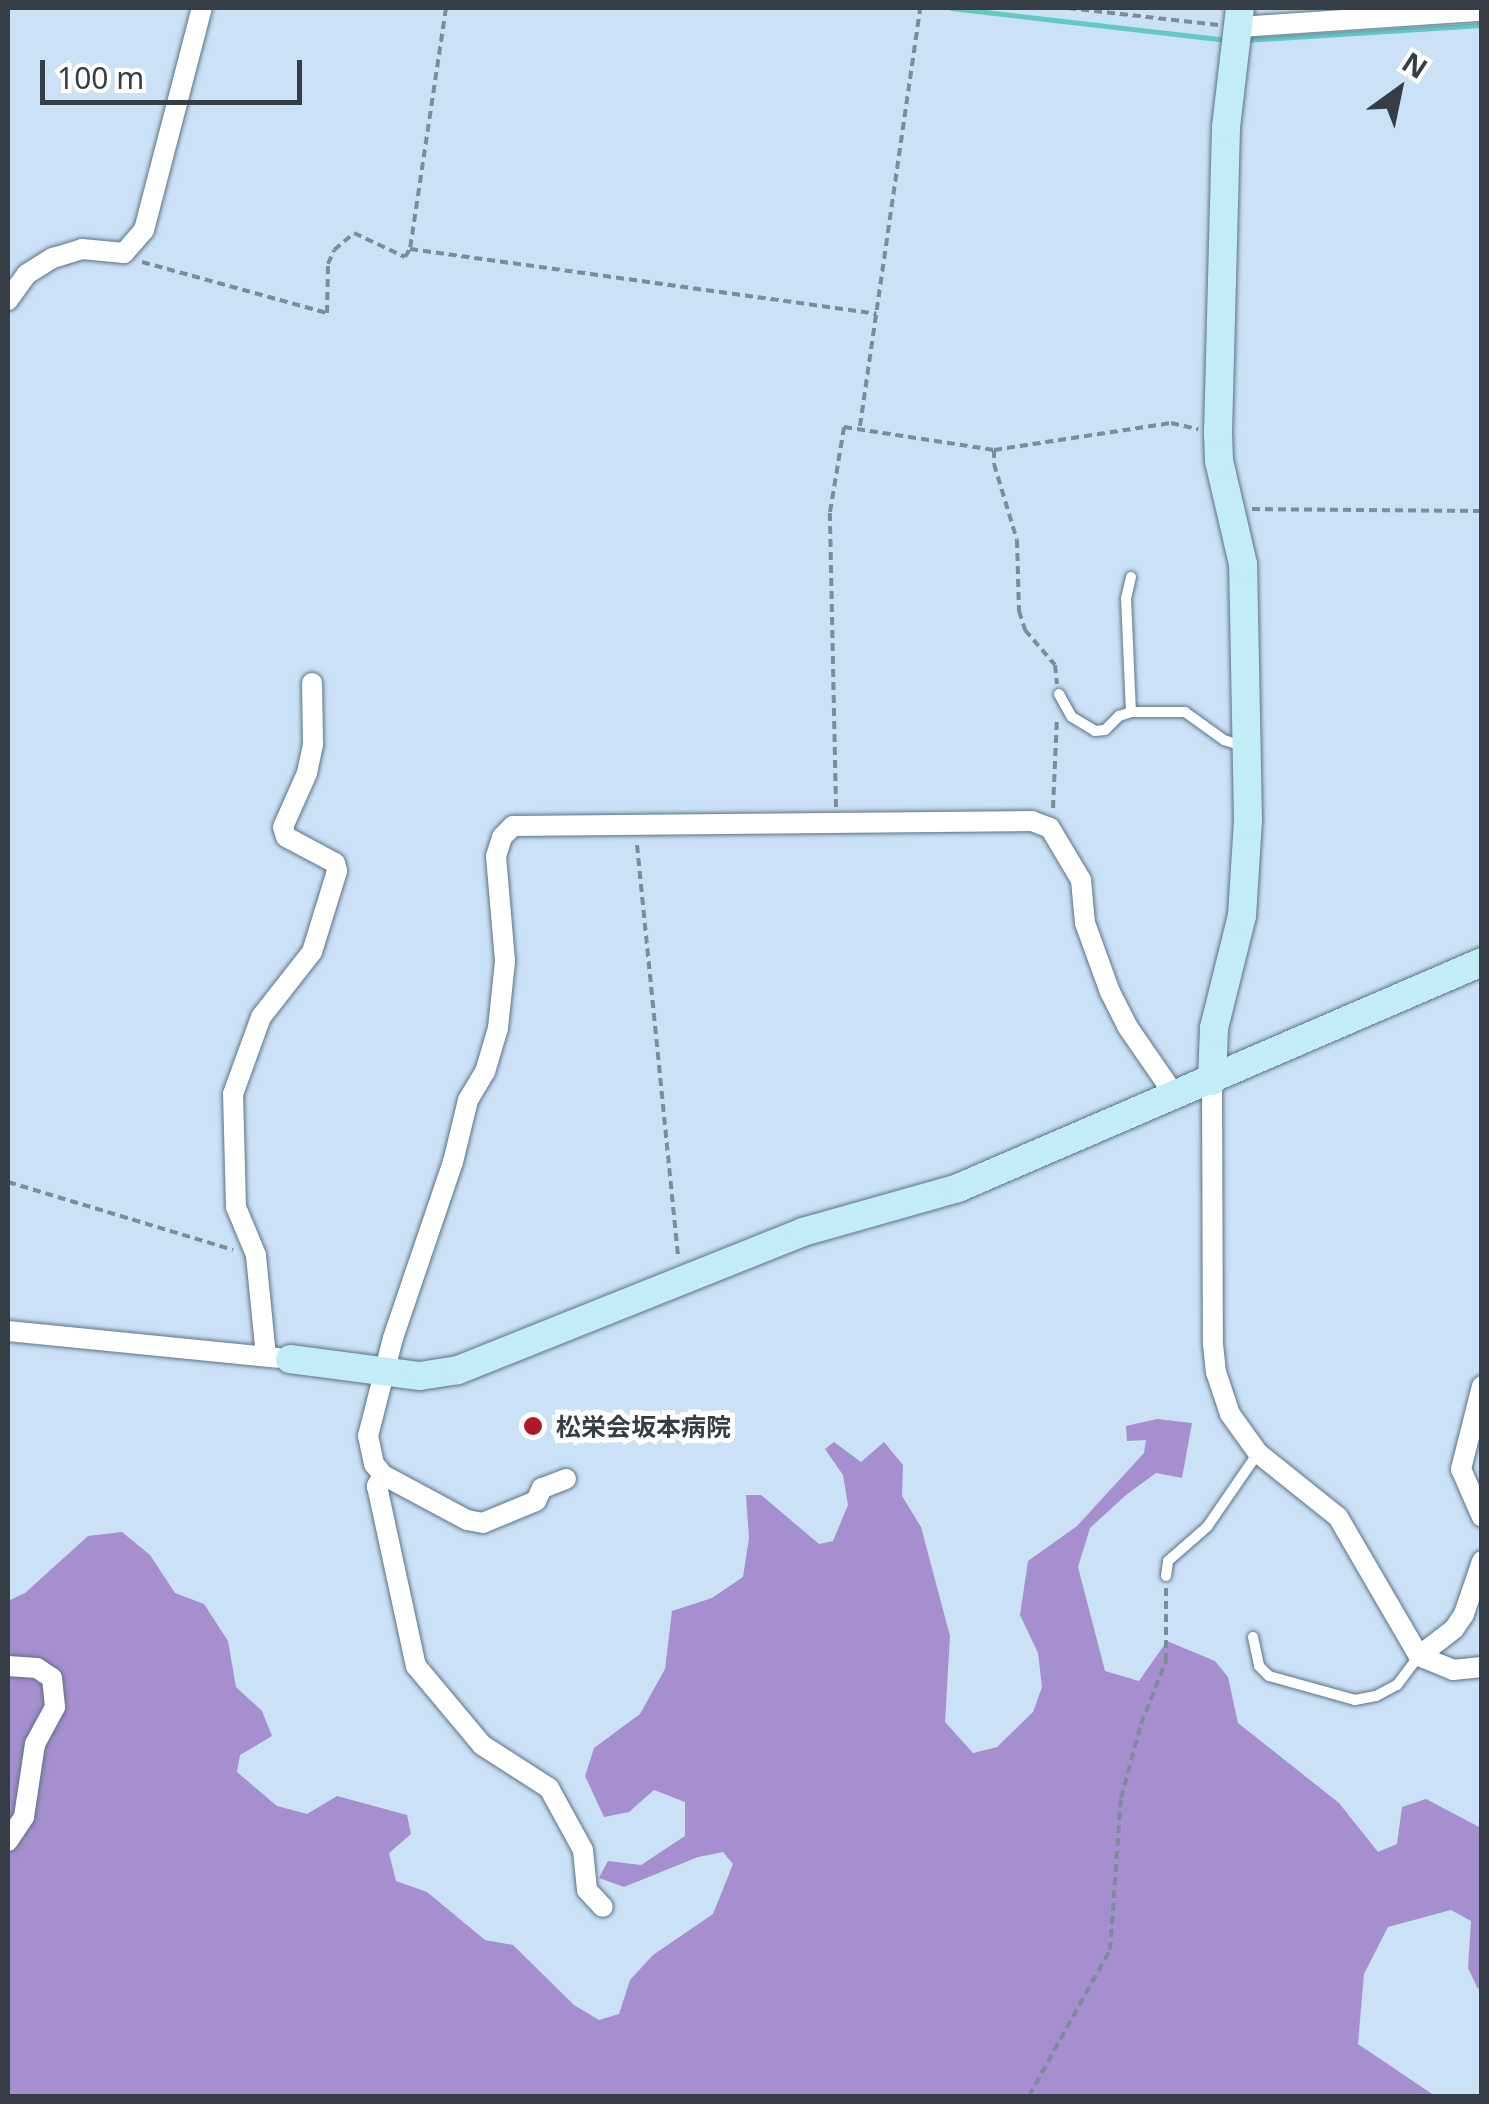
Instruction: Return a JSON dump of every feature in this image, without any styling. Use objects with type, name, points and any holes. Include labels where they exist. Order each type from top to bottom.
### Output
[{"type":"street","points":[[8,300],[27,274],[53,258],[82,249],[124,253],[144,230],[202,8]]},
{"type":"street","points":[[1482,11],[1239,17],[1226,126],[1218,432],[1219,461],[1244,564],[1249,746],[1242,916],[1214,1028],[1212,1081],[1214,1358],[1230,1414],[1258,1454],[1338,1517],[1420,1656],[1452,1670],[1482,1668]]},
{"type":"street","points":[[278,1358],[256,1255],[236,1207],[233,1094],[261,1017],[312,952],[338,871],[335,863],[286,837],[282,827],[307,772],[313,744],[312,683]]},
{"type":"street","points":[[566,1479],[542,1488],[536,1501],[483,1523],[467,1520],[383,1474],[374,1464],[368,1436],[454,1162],[468,1100],[485,1072],[498,1028],[506,961],[496,893],[496,856],[502,838],[513,826],[1032,820],[1050,828],[1081,880],[1085,923],[1110,992],[1126,1026],[1176,1097]]},
{"type":"street","points":[[8,1331],[420,1376],[458,1370],[803,1232],[958,1188],[1482,962]]},
{"type":"street","points":[[1482,1386],[1461,1469],[1482,1517]]},
{"type":"street","points":[[383,1474],[377,1486],[416,1666],[482,1746],[549,1788],[583,1850],[587,1890],[603,1907]]},
{"type":"street","points":[[1420,1656],[1454,1629],[1464,1614],[1482,1561]]},
{"type":"street","points":[[8,1666],[36,1668],[52,1678],[55,1707],[35,1744],[24,1817],[8,1841]]},
{"type":"lane","points":[[1130,578],[1126,598],[1132,712]]},
{"type":"lane","points":[[1059,694],[1072,717],[1095,731],[1105,730],[1119,716],[1132,712],[1193,714],[1224,740],[1249,746]]},
{"type":"lane","points":[[1166,1576],[1168,1561],[1207,1528],[1258,1454]]},
{"type":"lane","points":[[1253,1637],[1259,1666],[1269,1676],[1355,1700],[1376,1696],[1397,1685],[1420,1656]]},
{"type":"path","points":[[124,253],[140,262],[327,313],[328,264],[334,250],[354,233],[404,257],[410,248],[446,8]]},
{"type":"path","points":[[860,426],[920,8]]},
{"type":"path","points":[[1068,8],[1239,17]]},
{"type":"path","points":[[410,248],[876,314]]},
{"type":"path","points":[[837,822],[830,512],[844,427],[860,426],[994,450],[1171,424],[1218,432]]},
{"type":"path","points":[[994,450],[1017,540],[1020,611],[1025,630],[1054,666],[1059,694],[1050,828]]},
{"type":"path","points":[[1233,512],[1482,511]]},
{"type":"path","points":[[634,825],[679,1266],[686,1279]]},
{"type":"path","points":[[8,1182],[256,1255]]},
{"type":"path","points":[[1029,2096],[1110,1950],[1121,1798],[1141,1724],[1166,1661],[1166,1576]]},
{"type":"shaded area","points":[[1157,1419],[1192,1423],[1182,1478],[1156,1473],[1126,1495],[1090,1528],[1078,1567],[1105,1671],[1139,1681],[1167,1641],[1215,1661],[1228,1677],[1238,1723],[1339,1803],[1378,1852],[1397,1844],[1402,1807],[1426,1799],[1481,1828],[1478,1989],[1468,1968],[1471,1921],[1451,1910],[1388,1927],[1364,1974],[1358,2044],[1435,2096],[8,2096],[8,1601],[25,1593],[88,1536],[122,1532],[150,1555],[175,1593],[204,1604],[228,1641],[236,1687],[262,1711],[272,1736],[240,1755],[237,1772],[277,1806],[307,1814],[337,1796],[407,1815],[411,1834],[389,1853],[396,1881],[427,1892],[485,1940],[513,1945],[574,2005],[599,2020],[619,2014],[630,1980],[653,1955],[713,1914],[733,1864],[723,1852],[698,1857],[624,1887],[599,1878],[608,1861],[641,1865],[685,1836],[685,1802],[654,1790],[629,1812],[604,1817],[585,1776],[594,1748],[640,1714],[665,1669],[672,1611],[712,1598],[743,1577],[749,1538],[746,1495],[761,1495],[819,1544],[833,1541],[848,1505],[843,1475],[825,1449],[834,1442],[861,1462],[884,1442],[903,1465],[902,1496],[921,1527],[950,1636],[945,1722],[973,1753],[997,1747],[1033,1712],[1042,1687],[1038,1653],[1020,1615],[1028,1561],[1077,1526],[1144,1453],[1146,1440],[1127,1441],[1126,1426]]},
{"type":"waterway","points":[[951,8],[1229,40]]},
{"type":"waterway","points":[[1245,40],[1482,25]]},
{"type":"place","name":"松栄会坂本病院","points":[[533,1426]]}]
